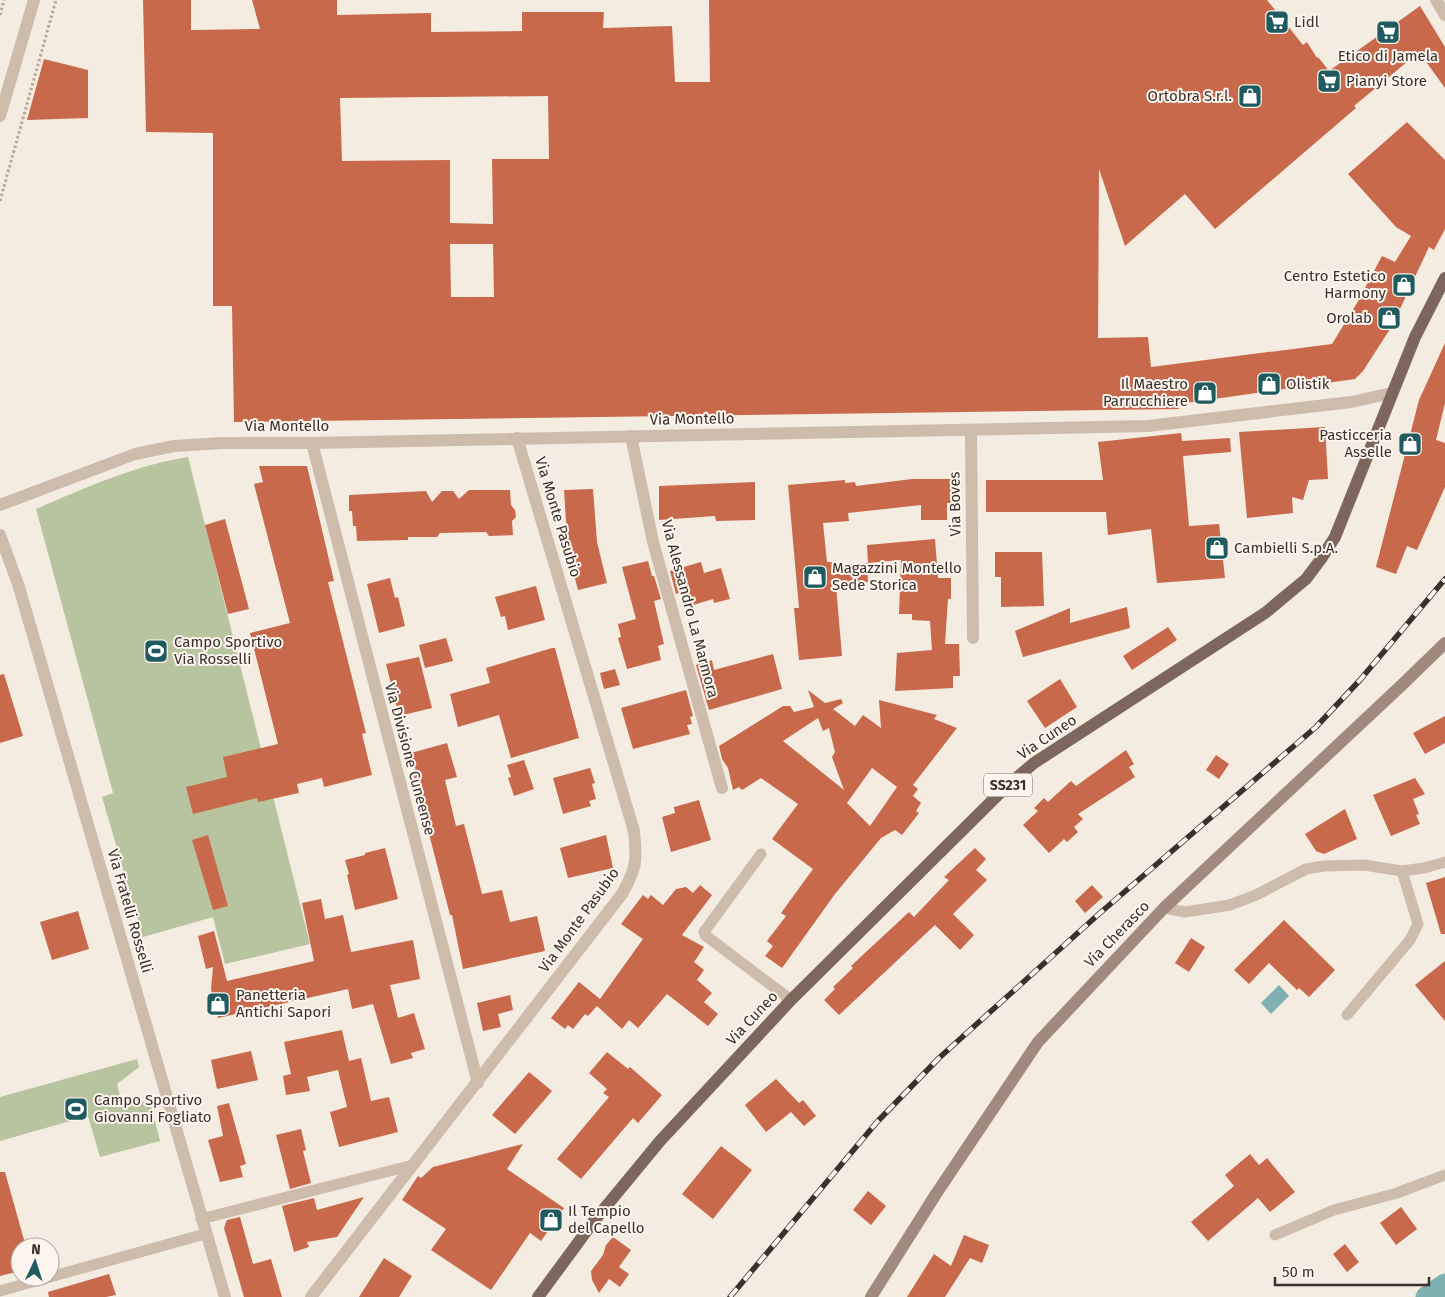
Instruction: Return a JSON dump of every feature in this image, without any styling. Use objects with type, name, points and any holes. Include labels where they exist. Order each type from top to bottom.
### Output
[{"type":"main road","name":"Via Cuneo","points":[[538,1297],[594,1221],[660,1141],[791,1000],[1007,786],[1034,763],[1265,614],[1306,579],[1335,537],[1415,337],[1445,278]]},
{"type":"main road","name":"Via Cherasco","points":[[871,1297],[936,1194],[1038,1042],[1164,908],[1391,696],[1445,643]]},
{"type":"street","points":[[0,116],[34,0]]},
{"type":"street","points":[[1436,0],[1445,15]]},
{"type":"street","name":"Via Montello","points":[[0,505],[135,454],[174,446],[224,443],[312,443],[1148,426],[1351,402],[1392,393]]},
{"type":"street","name":"Via Boves","points":[[970,430],[973,638]]},
{"type":"street","name":"Via Alessandro La Marmora","points":[[631,436],[653,542],[722,788]]},
{"type":"street","name":"Via Monte Pasubio","points":[[312,1297],[622,894],[632,876],[636,856],[634,831],[516,438]]},
{"type":"street","name":"Via Divisione Cuneense","points":[[312,443],[478,1083]]},
{"type":"street","name":"Via Fratelli Rosselli","points":[[1,540],[19,587],[83,803],[205,1234],[225,1297]]},
{"type":"lane","points":[[761,854],[704,932],[705,935],[791,1000]]},
{"type":"lane","points":[[1164,908],[1185,912],[1230,905],[1256,895],[1306,869],[1324,866],[1364,865],[1402,871],[1424,868],[1445,862]]},
{"type":"lane","points":[[1347,1014],[1410,940],[1418,924],[1402,871]]},
{"type":"lane","points":[[201,1219],[413,1165]]},
{"type":"lane","points":[[1274,1235],[1334,1210],[1397,1193],[1445,1176]]},
{"type":"lane","points":[[60,1274],[205,1234]]},
{"type":"lane","points":[[0,1291],[14,1287]]},
{"type":"path","points":[[0,15],[4,0]]},
{"type":"path","points":[[0,201],[56,0]]},
{"type":"green space","name":"Campo Sportivo Via Rosselli","points":[[188,457],[310,944],[225,964],[213,917],[143,937],[102,797],[113,793],[36,509],[130,471]]},
{"type":"green space","name":"Campo Sportivo Giovanni Fogliato","points":[[137,1059],[139,1067],[117,1084],[121,1100],[150,1102],[160,1141],[100,1157],[88,1116],[0,1141],[0,1097]]},
{"type":"water","points":[[1279,985],[1289,996],[1271,1014],[1261,1003]]},
{"type":"building","points":[[143,0],[191,0],[191,30],[260,29],[252,0],[337,0],[337,15],[431,13],[431,32],[522,31],[522,12],[604,12],[603,28],[672,26],[675,82],[710,82],[709,0],[1267,0],[1303,45],[1307,42],[1317,58],[1329,71],[1420,6],[1445,47],[1445,88],[1419,52],[1354,106],[1356,108],[1215,229],[1185,194],[1125,246],[1099,169],[1098,338],[1148,337],[1151,367],[1332,344],[1382,256],[1395,262],[1411,236],[1396,227],[1348,174],[1407,122],[1445,160],[1445,229],[1434,250],[1429,247],[1392,326],[1363,371],[1355,379],[1179,404],[1179,409],[234,422],[232,306],[213,306],[213,133],[146,132]],"holes":[[[548,96],[549,159],[492,159],[493,224],[450,223],[450,160],[342,161],[340,98]],[[450,244],[493,244],[494,297],[451,297]]]},
{"type":"building","points":[[44,59],[88,70],[88,118],[27,120]]},
{"type":"building","points":[[1445,343],[1445,403],[1436,440],[1445,443],[1445,487],[1417,550],[1407,546],[1396,574],[1376,567],[1419,400]]},
{"type":"building","points":[[1325,427],[1328,479],[1309,480],[1303,500],[1292,497],[1293,513],[1247,518],[1239,432]]},
{"type":"building","points":[[1181,433],[1182,441],[1230,438],[1231,452],[1183,456],[1189,526],[1219,524],[1225,578],[1157,583],[1151,529],[1108,535],[1106,512],[986,512],[986,480],[1103,480],[1098,442]]},
{"type":"building","points":[[259,466],[307,466],[334,581],[328,582],[366,733],[362,734],[372,775],[324,787],[322,778],[297,784],[299,793],[258,802],[257,798],[193,814],[186,787],[227,777],[223,757],[278,744],[250,633],[290,623],[254,484],[263,482]]},
{"type":"building","points":[[912,479],[953,479],[953,503],[947,503],[947,520],[921,520],[921,505],[848,513],[849,521],[823,523],[827,562],[832,562],[832,565],[867,563],[868,582],[836,586],[842,656],[799,660],[794,608],[799,608],[788,485],[845,480],[845,483],[855,482],[856,486]]},
{"type":"building","points":[[755,482],[755,520],[716,521],[715,516],[659,520],[659,486]]},
{"type":"building","points":[[593,489],[597,542],[607,583],[578,590],[568,552],[564,490]]},
{"type":"building","points":[[469,490],[510,490],[511,505],[515,510],[516,517],[512,521],[513,535],[489,536],[486,532],[440,533],[437,537],[408,537],[408,540],[357,541],[352,511],[349,511],[349,495],[426,491],[432,502],[442,491],[453,491],[459,499]]},
{"type":"building","points":[[225,519],[249,609],[228,614],[205,525]]},
{"type":"building","points":[[935,539],[938,578],[951,578],[951,599],[948,599],[945,644],[959,644],[960,676],[953,676],[953,688],[895,691],[897,653],[932,650],[930,621],[912,620],[912,614],[899,614],[901,560],[868,563],[867,545]]},
{"type":"building","points":[[995,552],[1042,552],[1044,606],[1001,607],[1001,577],[995,577]]},
{"type":"building","points":[[648,561],[661,599],[654,601],[664,644],[658,646],[661,660],[627,669],[618,638],[621,637],[618,624],[636,619],[622,567]]},
{"type":"building","points":[[701,562],[704,573],[721,568],[730,599],[714,603],[713,599],[690,606],[685,591],[676,594],[670,571]]},
{"type":"building","points":[[390,578],[395,598],[398,597],[405,626],[379,633],[367,584]]},
{"type":"building","points":[[536,586],[545,620],[508,630],[505,616],[501,617],[495,597]]},
{"type":"building","points":[[1127,607],[1130,628],[1023,657],[1015,631],[1070,608],[1070,623]]},
{"type":"building","points":[[1168,627],[1177,640],[1132,670],[1123,656]]},
{"type":"building","points":[[446,638],[453,661],[425,668],[419,645]]},
{"type":"building","points":[[555,648],[579,738],[511,758],[499,715],[458,727],[450,694],[490,683],[486,668]]},
{"type":"building","points":[[773,654],[782,689],[709,710],[696,665],[712,660],[714,670]]},
{"type":"building","points":[[419,657],[432,708],[399,716],[386,664]]},
{"type":"building","points":[[615,669],[620,685],[604,689],[600,673]]},
{"type":"building","points":[[4,674],[23,736],[0,743],[0,675]]},
{"type":"building","points":[[1060,679],[1077,707],[1045,728],[1027,701]]},
{"type":"building","points":[[686,690],[693,716],[690,717],[692,724],[687,725],[690,734],[633,749],[621,708]]},
{"type":"building","points":[[808,690],[825,703],[841,699],[843,703],[833,709],[855,726],[863,715],[881,728],[879,700],[937,715],[934,719],[957,728],[913,785],[918,789],[913,796],[921,803],[916,811],[919,813],[902,835],[895,830],[881,838],[835,894],[782,968],[765,956],[773,946],[767,941],[786,916],[781,913],[813,869],[772,839],[798,804],[761,778],[742,790],[739,787],[733,790],[728,768],[722,759],[719,746],[783,706],[790,706],[794,712],[814,707]],"holes":[[[818,718],[823,731],[829,728],[835,752],[832,757],[844,790],[783,741]],[[872,768],[897,787],[870,826],[847,803]]]},
{"type":"building","points":[[1445,716],[1445,743],[1425,754],[1413,733]]},
{"type":"building","points":[[447,743],[457,777],[445,780],[456,826],[464,824],[482,894],[502,890],[510,922],[537,916],[545,951],[463,969],[452,915],[450,915],[414,776],[417,775],[411,753]]},
{"type":"building","points":[[1126,750],[1134,764],[1129,767],[1135,777],[1078,814],[1083,819],[1074,827],[1078,832],[1067,842],[1064,839],[1049,853],[1023,825],[1038,811],[1034,808],[1044,798],[1048,802],[1071,781],[1076,786]]},
{"type":"building","points":[[1216,755],[1229,764],[1219,779],[1206,770]]},
{"type":"building","points":[[524,760],[534,789],[514,796],[508,778],[511,777],[507,765]]},
{"type":"building","points":[[590,768],[595,783],[592,784],[596,799],[589,801],[591,806],[563,814],[553,778]]},
{"type":"building","points":[[1415,778],[1425,794],[1413,799],[1419,814],[1416,815],[1420,824],[1391,836],[1373,795]]},
{"type":"building","points":[[699,800],[711,840],[671,852],[662,817],[675,813],[674,807]]},
{"type":"building","points":[[1345,809],[1357,839],[1324,854],[1316,851],[1305,834]]},
{"type":"building","points":[[208,835],[228,906],[213,910],[192,840]]},
{"type":"building","points":[[606,835],[613,868],[568,878],[560,848]]},
{"type":"building","points":[[385,848],[398,899],[355,910],[345,860]]},
{"type":"building","points":[[975,848],[986,859],[976,870],[987,880],[953,914],[974,935],[960,950],[935,925],[839,1015],[824,1000],[835,989],[833,987],[853,968],[851,966],[909,912],[914,917],[949,880],[944,877]]},
{"type":"building","points":[[1445,877],[1445,934],[1441,934],[1426,883]]},
{"type":"building","points":[[700,885],[712,895],[682,935],[704,947],[694,962],[704,970],[697,980],[712,993],[704,1002],[718,1014],[708,1026],[667,994],[638,1028],[629,1020],[622,1029],[597,1006],[588,1016],[585,1014],[573,1029],[568,1025],[565,1029],[551,1018],[579,982],[600,999],[643,939],[621,924],[643,895],[648,899],[651,895],[663,905],[676,889],[686,887],[693,893]]},
{"type":"building","points":[[1092,885],[1103,897],[1085,913],[1075,901]]},
{"type":"building","points":[[321,899],[325,919],[343,915],[351,952],[413,940],[420,979],[390,985],[398,1018],[414,1013],[425,1049],[411,1053],[413,1058],[391,1064],[373,1004],[352,1009],[348,989],[218,1018],[211,989],[213,967],[206,969],[198,936],[214,931],[227,981],[314,961],[302,903]]},
{"type":"building","points":[[78,911],[89,949],[52,960],[40,922]]},
{"type":"building","points":[[1284,920],[1335,970],[1309,997],[1299,988],[1297,990],[1269,963],[1249,984],[1234,970]]},
{"type":"building","points":[[1191,938],[1205,947],[1189,972],[1175,963]]},
{"type":"building","points":[[1445,961],[1445,1021],[1415,985]]},
{"type":"building","points":[[510,995],[513,1010],[498,1014],[501,1027],[483,1031],[477,1003]]},
{"type":"building","points":[[342,1030],[349,1061],[361,1058],[371,1101],[389,1097],[398,1132],[339,1147],[330,1112],[347,1107],[338,1070],[307,1077],[310,1091],[286,1095],[283,1076],[291,1074],[284,1042]]},
{"type":"building","points":[[251,1051],[258,1080],[217,1089],[211,1060]]},
{"type":"building","points":[[607,1052],[628,1069],[630,1067],[662,1095],[638,1123],[633,1118],[581,1179],[557,1159],[609,1097],[603,1093],[607,1089],[589,1073]]},
{"type":"building","points":[[529,1072],[552,1091],[515,1134],[492,1115]]},
{"type":"building","points":[[776,1079],[799,1103],[803,1100],[816,1116],[804,1126],[791,1112],[766,1132],[745,1105]]},
{"type":"building","points":[[229,1103],[246,1164],[240,1166],[243,1177],[220,1182],[208,1140],[223,1136],[217,1106]]},
{"type":"building","points":[[301,1129],[306,1150],[303,1151],[311,1183],[290,1189],[276,1135]]},
{"type":"building","points":[[523,1144],[507,1169],[564,1208],[541,1241],[530,1233],[491,1290],[431,1250],[446,1229],[402,1200],[418,1176],[421,1178],[433,1167]]},
{"type":"building","points":[[721,1146],[752,1170],[713,1219],[682,1194]]},
{"type":"building","points":[[1250,1154],[1259,1165],[1267,1158],[1295,1192],[1270,1212],[1258,1198],[1208,1241],[1191,1222],[1234,1186],[1225,1175]]},
{"type":"building","points":[[0,1172],[5,1172],[23,1237],[10,1237],[10,1274],[0,1276]]},
{"type":"building","points":[[868,1191],[886,1206],[871,1225],[853,1210]]},
{"type":"building","points":[[364,1197],[337,1237],[307,1242],[309,1247],[294,1252],[282,1206],[314,1198],[317,1210]]},
{"type":"building","points":[[1401,1207],[1417,1229],[1396,1245],[1380,1223]]},
{"type":"building","points":[[240,1217],[253,1264],[271,1259],[282,1297],[244,1297],[224,1228],[227,1220]]},
{"type":"building","points":[[964,1235],[989,1245],[982,1263],[970,1258],[945,1297],[907,1297],[934,1254],[951,1266]]},
{"type":"building","points":[[613,1237],[631,1250],[619,1267],[629,1274],[620,1287],[609,1279],[599,1293],[592,1280],[591,1271],[603,1255],[606,1245]]},
{"type":"building","points":[[1345,1244],[1359,1262],[1347,1272],[1333,1254]]},
{"type":"building","points":[[384,1258],[412,1276],[399,1297],[359,1297]]},
{"type":"building","points":[[109,1274],[116,1295],[106,1297],[49,1297],[48,1292]]},
{"type":"waterway","points":[[1426,1297],[1445,1284]]},
{"type":"railway","points":[[730,1297],[877,1122],[939,1058],[1100,913],[1316,727],[1360,680],[1445,579]]},
{"type":"place","name":"Lidl","points":[[1277,22]]},
{"type":"place","name":"Etico di Jamela","points":[[1388,32]]},
{"type":"place","name":"Pianyi Store","points":[[1329,81]]},
{"type":"place","name":"Ortobra S.r.l.","points":[[1250,96]]},
{"type":"place","name":"Centro Estetico Harmony","points":[[1404,285]]},
{"type":"place","name":"Orolab","points":[[1389,318]]},
{"type":"place","name":"Olistik","points":[[1269,384]]},
{"type":"place","name":"Il Maestro Parrucchiere","points":[[1205,393]]},
{"type":"place","name":"Pasticceria Asselle","points":[[1410,444]]},
{"type":"place","name":"Cambielli S.p.A.","points":[[1217,548]]},
{"type":"place","name":"Magazzini Montello Sede Storica","points":[[815,577]]},
{"type":"place","name":"Campo Sportivo Via Rosselli","points":[[156,651]]},
{"type":"place","name":"Panetteria Antichi Sapori","points":[[218,1004]]},
{"type":"place","name":"Campo Sportivo Giovanni Fogliato","points":[[76,1109]]},
{"type":"place","name":"Il Tempio del Capello","points":[[551,1220]]}]
